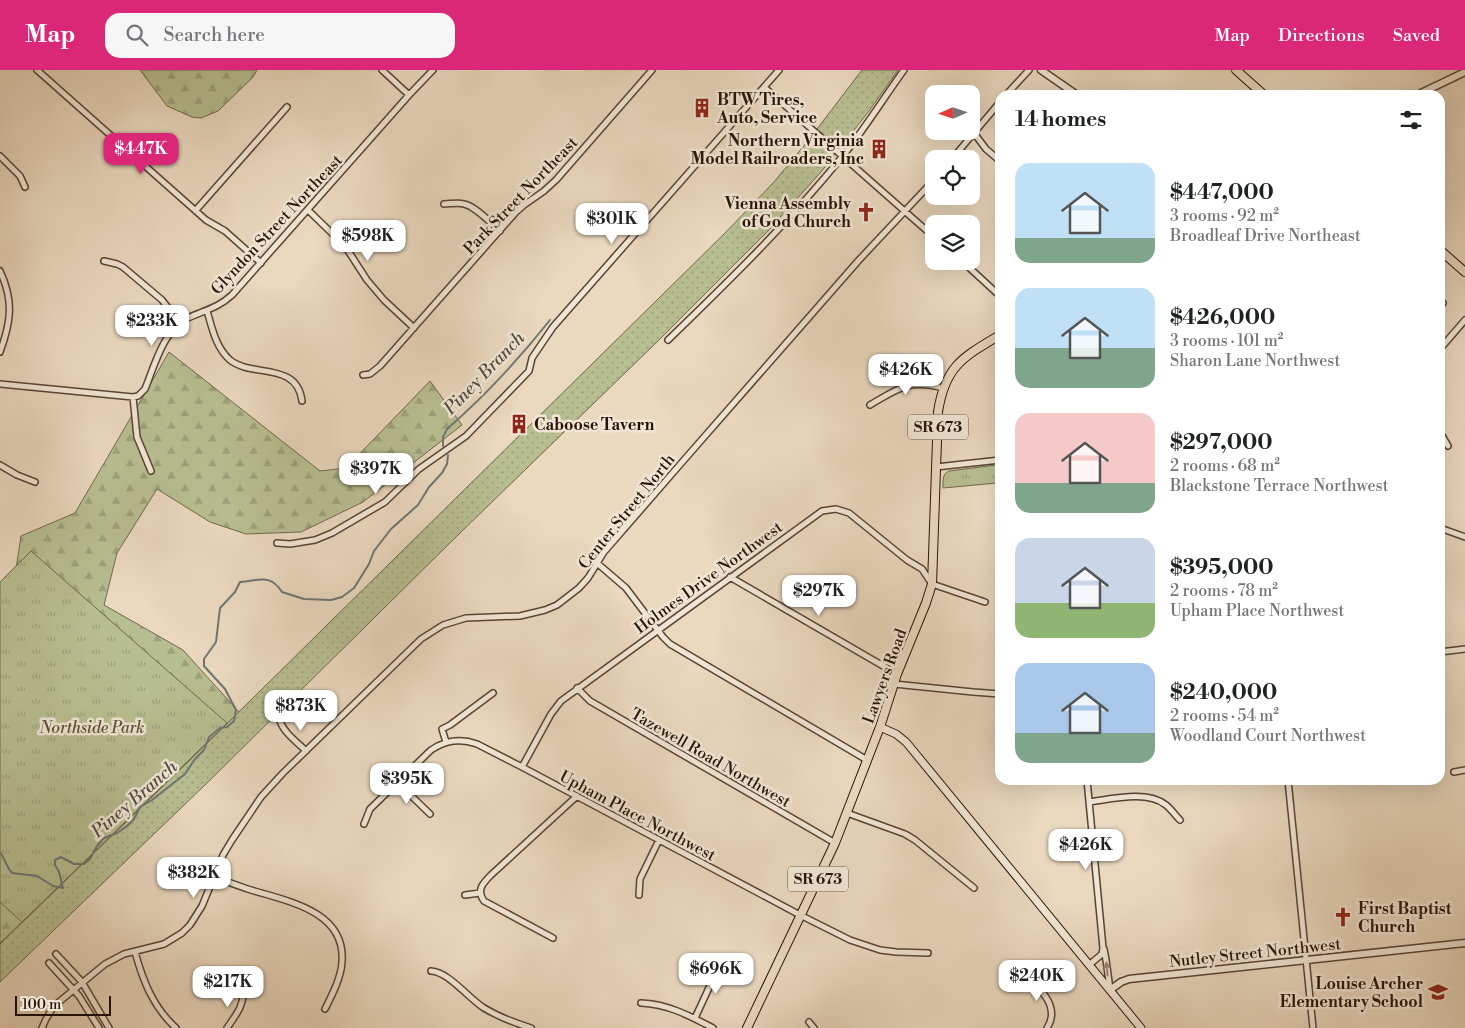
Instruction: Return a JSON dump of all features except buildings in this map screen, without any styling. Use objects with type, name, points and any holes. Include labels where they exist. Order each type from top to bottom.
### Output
[{"type":"main road","points":[[1236,70],[1258,90]]},
{"type":"main road","points":[[1445,254],[1465,272]]},
{"type":"main road","name":"Lawyers Road","points":[[747,1028],[835,843],[868,760],[897,674],[932,584],[938,412],[943,388],[950,374],[961,360],[995,338]]},
{"type":"main road","points":[[880,727],[896,734],[906,742],[1141,1028]]},
{"type":"street","points":[[37,70],[211,224],[225,231],[261,263]]},
{"type":"street","points":[[382,70],[410,95]]},
{"type":"street","name":"Glyndon Street Northeast","points":[[133,397],[138,396],[145,389],[169,334],[187,318],[207,311],[227,300],[433,70]]},
{"type":"street","name":"Park Street Northeast","points":[[363,375],[370,374],[380,366],[520,208],[556,180],[652,70]]},
{"type":"street","points":[[277,543],[290,544],[315,540],[332,533],[385,502],[419,469],[466,436],[529,371],[532,358],[553,327],[779,70]]},
{"type":"street","points":[[668,340],[786,220],[843,156],[904,70]]},
{"type":"street","points":[[1010,90],[1028,70]]},
{"type":"street","points":[[1041,70],[1070,90]]},
{"type":"street","points":[[1427,90],[1465,72]]},
{"type":"street","points":[[764,87],[925,229]]},
{"type":"street","points":[[196,210],[287,107]]},
{"type":"street","points":[[980,126],[995,108]]},
{"type":"street","points":[[960,150],[968,140]]},
{"type":"street","points":[[979,140],[995,156]]},
{"type":"street","points":[[0,156],[20,176],[25,187]]},
{"type":"street","name":"Center Street North","points":[[42,1028],[54,1006],[105,964],[114,958],[164,944],[182,933],[196,917],[223,856],[236,832],[261,797],[283,773],[421,639],[443,625],[466,618],[520,616],[545,610],[562,601],[579,588],[588,578],[604,552],[853,268],[925,190]]},
{"type":"street","points":[[444,204],[468,204],[500,231]]},
{"type":"street","points":[[308,210],[345,246],[384,300],[414,328]]},
{"type":"street","points":[[104,261],[123,267],[162,300],[180,323]]},
{"type":"street","points":[[972,270],[995,291]]},
{"type":"street","points":[[0,271],[8,292],[10,317],[7,334],[0,352]]},
{"type":"street","points":[[207,311],[218,343],[225,355],[244,367],[284,375],[300,390],[302,400]]},
{"type":"street","points":[[1445,343],[1465,320]]},
{"type":"street","points":[[0,384],[133,397],[137,437],[151,471]]},
{"type":"street","points":[[870,405],[907,385],[923,384],[943,388]]},
{"type":"street","points":[[1445,441],[1448,446]]},
{"type":"street","points":[[936,467],[995,461]]},
{"type":"street","points":[[0,465],[17,475],[35,482]]},
{"type":"street","name":"Holmes Drive Northwest","points":[[522,767],[554,709],[561,701],[822,511],[836,509],[849,513],[907,560],[922,569],[932,584]]},
{"type":"street","points":[[1445,530],[1465,537]]},
{"type":"street","points":[[598,563],[626,588],[663,638],[675,648],[868,760]]},
{"type":"street","points":[[730,577],[897,674]]},
{"type":"street","points":[[932,584],[985,602]]},
{"type":"street","points":[[1445,651],[1465,649]]},
{"type":"street","points":[[894,684],[995,694]]},
{"type":"street","name":"Tazewell Road Northwest","points":[[577,688],[590,701],[835,843]]},
{"type":"street","points":[[364,824],[370,809],[397,782],[431,750],[446,742],[442,729],[493,693]]},
{"type":"street","points":[[280,721],[286,732],[306,751]]},
{"type":"street","name":"Upham Place Northwest","points":[[446,742],[461,740],[477,744],[850,940],[865,946],[896,952],[928,953]]},
{"type":"street","points":[[1454,772],[1465,770]]},
{"type":"street","points":[[397,782],[430,814]]},
{"type":"street","points":[[1087,785],[1110,990]]},
{"type":"street","points":[[1288,785],[1313,1028]]},
{"type":"street","points":[[552,938],[484,901],[480,893],[482,884],[491,875],[577,796]]},
{"type":"street","points":[[1089,802],[1136,797],[1153,799],[1167,806],[1180,820]]},
{"type":"street","points":[[847,813],[905,834],[974,888]]},
{"type":"street","points":[[639,895],[640,880],[659,840]]},
{"type":"street","points":[[214,876],[251,890],[292,902],[318,914],[331,926],[339,941],[342,960],[341,970],[325,1009]]},
{"type":"street","points":[[465,895],[480,893]]},
{"type":"street","name":"Nutley Street Northwest","points":[[1110,990],[1129,979],[1465,942]]},
{"type":"street","points":[[1089,965],[1102,954],[1104,948]]},
{"type":"street","points":[[135,952],[149,992],[164,1015],[176,1028]]},
{"type":"street","points":[[56,954],[82,982],[109,1028]]},
{"type":"street","points":[[49,963],[73,989],[99,1028]]},
{"type":"street","points":[[694,1018],[720,964]]},
{"type":"street","points":[[431,971],[447,976],[472,999],[496,1014],[531,1028]]},
{"type":"street","points":[[1025,978],[1037,985],[1050,1004],[1052,1012],[1047,1028]]},
{"type":"street","points":[[227,1028],[241,1008],[243,992]]},
{"type":"street","points":[[641,1003],[659,1004],[669,1007],[713,1028]]},
{"type":"street","points":[[809,1022],[814,1028]]},
{"type":"green space","points":[[140,70],[257,70],[253,77],[218,111],[201,118],[192,117],[167,106]]},
{"type":"green space","points":[[862,70],[898,70],[869,111],[821,172],[768,231],[207,783],[0,982],[0,944],[187,763],[726,232],[774,182]]},
{"type":"green space","points":[[169,352],[320,471],[346,468],[430,381],[462,425],[363,502],[301,532],[246,534],[210,522],[157,489],[117,553],[104,605],[183,650],[239,712],[0,943],[0,609],[13,589],[21,536],[75,513]]},
{"type":"green space","points":[[995,465],[995,483],[943,488],[944,476],[949,471]]},
{"type":"green space","name":"Northside Park","points":[[31,551],[227,723],[22,922],[0,902],[0,582]]},
{"type":"waterway","name":"Piney Branch","points":[[443,446],[443,437],[447,429],[501,377],[550,320]]},
{"type":"waterway","name":"Piney Branch","points":[[0,852],[12,873],[37,876],[53,886],[63,888],[55,860],[61,857],[74,864],[84,864],[90,859],[104,838],[117,833],[127,826],[134,819],[140,807],[185,774],[204,750],[209,737],[220,728],[227,727],[234,721],[236,710],[225,689],[204,666],[204,659],[216,642],[220,608],[235,592],[240,582],[268,580],[278,586],[282,592],[304,599],[331,600],[342,597],[354,588],[369,564],[374,551],[391,529],[418,505],[429,487],[442,473],[447,464],[448,455]]},
{"type":"place","name":"BTW Tires, Auto, Service","points":[[702,108]]},
{"type":"place","name":"Northern Virginia Model Railroaders, Inc","points":[[879,149]]},
{"type":"place","name":"Vienna Assembly of God Church","points":[[866,212]]},
{"type":"place","name":"Caboose Tavern","points":[[519,424]]},
{"type":"place","name":"First Baptist Church","points":[[1343,917]]},
{"type":"place","name":"Louise Archer Elementary School","points":[[1438,992]]}]
